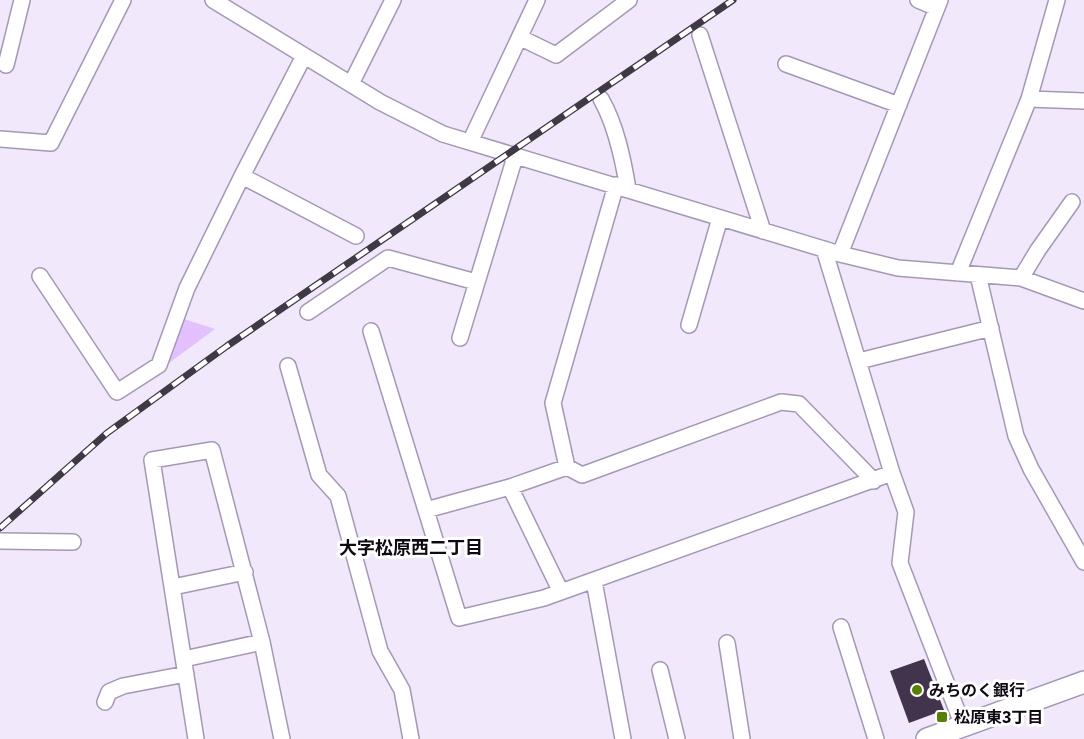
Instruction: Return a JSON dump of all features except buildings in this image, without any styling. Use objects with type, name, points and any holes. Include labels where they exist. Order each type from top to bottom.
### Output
[{"type":"main road","points":[[927,739],[1084,682]]},
{"type":"street","points":[[6,65],[22,0]]},
{"type":"street","points":[[0,140],[51,143],[123,0]]},
{"type":"street","points":[[213,0],[380,102],[443,134],[840,254],[898,268],[1021,278],[1084,301]]},
{"type":"street","points":[[351,84],[393,0]]},
{"type":"street","points":[[470,142],[537,0]]},
{"type":"street","points":[[520,38],[556,55],[629,0]]},
{"type":"street","points":[[840,254],[939,4],[918,0]]},
{"type":"street","points":[[958,273],[1029,99],[1057,0]]},
{"type":"street","points":[[700,35],[763,231]]},
{"type":"street","points":[[40,276],[117,392],[159,365],[187,288],[304,56]]},
{"type":"street","points":[[786,64],[898,105]]},
{"type":"street","points":[[567,467],[553,404],[622,187],[625,169],[608,112],[601,99]]},
{"type":"street","points":[[1029,99],[1084,101]]},
{"type":"street","points":[[459,338],[515,157]]},
{"type":"street","points":[[242,176],[356,237]]},
{"type":"street","points":[[1021,278],[1038,249],[1072,202]]},
{"type":"street","points":[[689,325],[720,218]]},
{"type":"street","points":[[824,249],[906,512],[900,563],[963,726]]},
{"type":"street","points":[[308,312],[388,258],[476,282]]},
{"type":"street","points":[[978,275],[1016,436],[1031,469],[1084,562]]},
{"type":"street","points":[[859,361],[991,328]]},
{"type":"street","points":[[371,331],[459,618],[544,598],[892,473]]},
{"type":"street","points":[[288,366],[318,475],[338,496],[380,651],[402,690],[411,739]]},
{"type":"street","points":[[426,510],[510,487],[567,467],[582,475],[781,402],[800,404],[874,481]]},
{"type":"street","points":[[196,739],[152,460],[212,450],[262,642],[282,739]]},
{"type":"street","points":[[510,487],[561,592]]},
{"type":"street","points":[[0,541],[73,542]]},
{"type":"street","points":[[173,587],[244,572]]},
{"type":"street","points":[[594,580],[622,739]]},
{"type":"street","points":[[841,627],[876,739]]},
{"type":"street","points":[[105,702],[109,692],[123,686],[262,642]]},
{"type":"street","points":[[727,643],[742,739]]},
{"type":"street","points":[[660,670],[677,739]]},
{"type":"shaded area","points":[[181,318],[215,329],[165,366]]},
{"type":"railway","points":[[0,528],[107,433],[227,346],[733,0]]},
{"type":"place","name":"みちのく銀行","points":[[917,690]]},
{"type":"place","name":"松原東3丁目","points":[[942,717]]},
{"type":"district","name":"大字松原西二丁目","points":[[411,547]]}]
